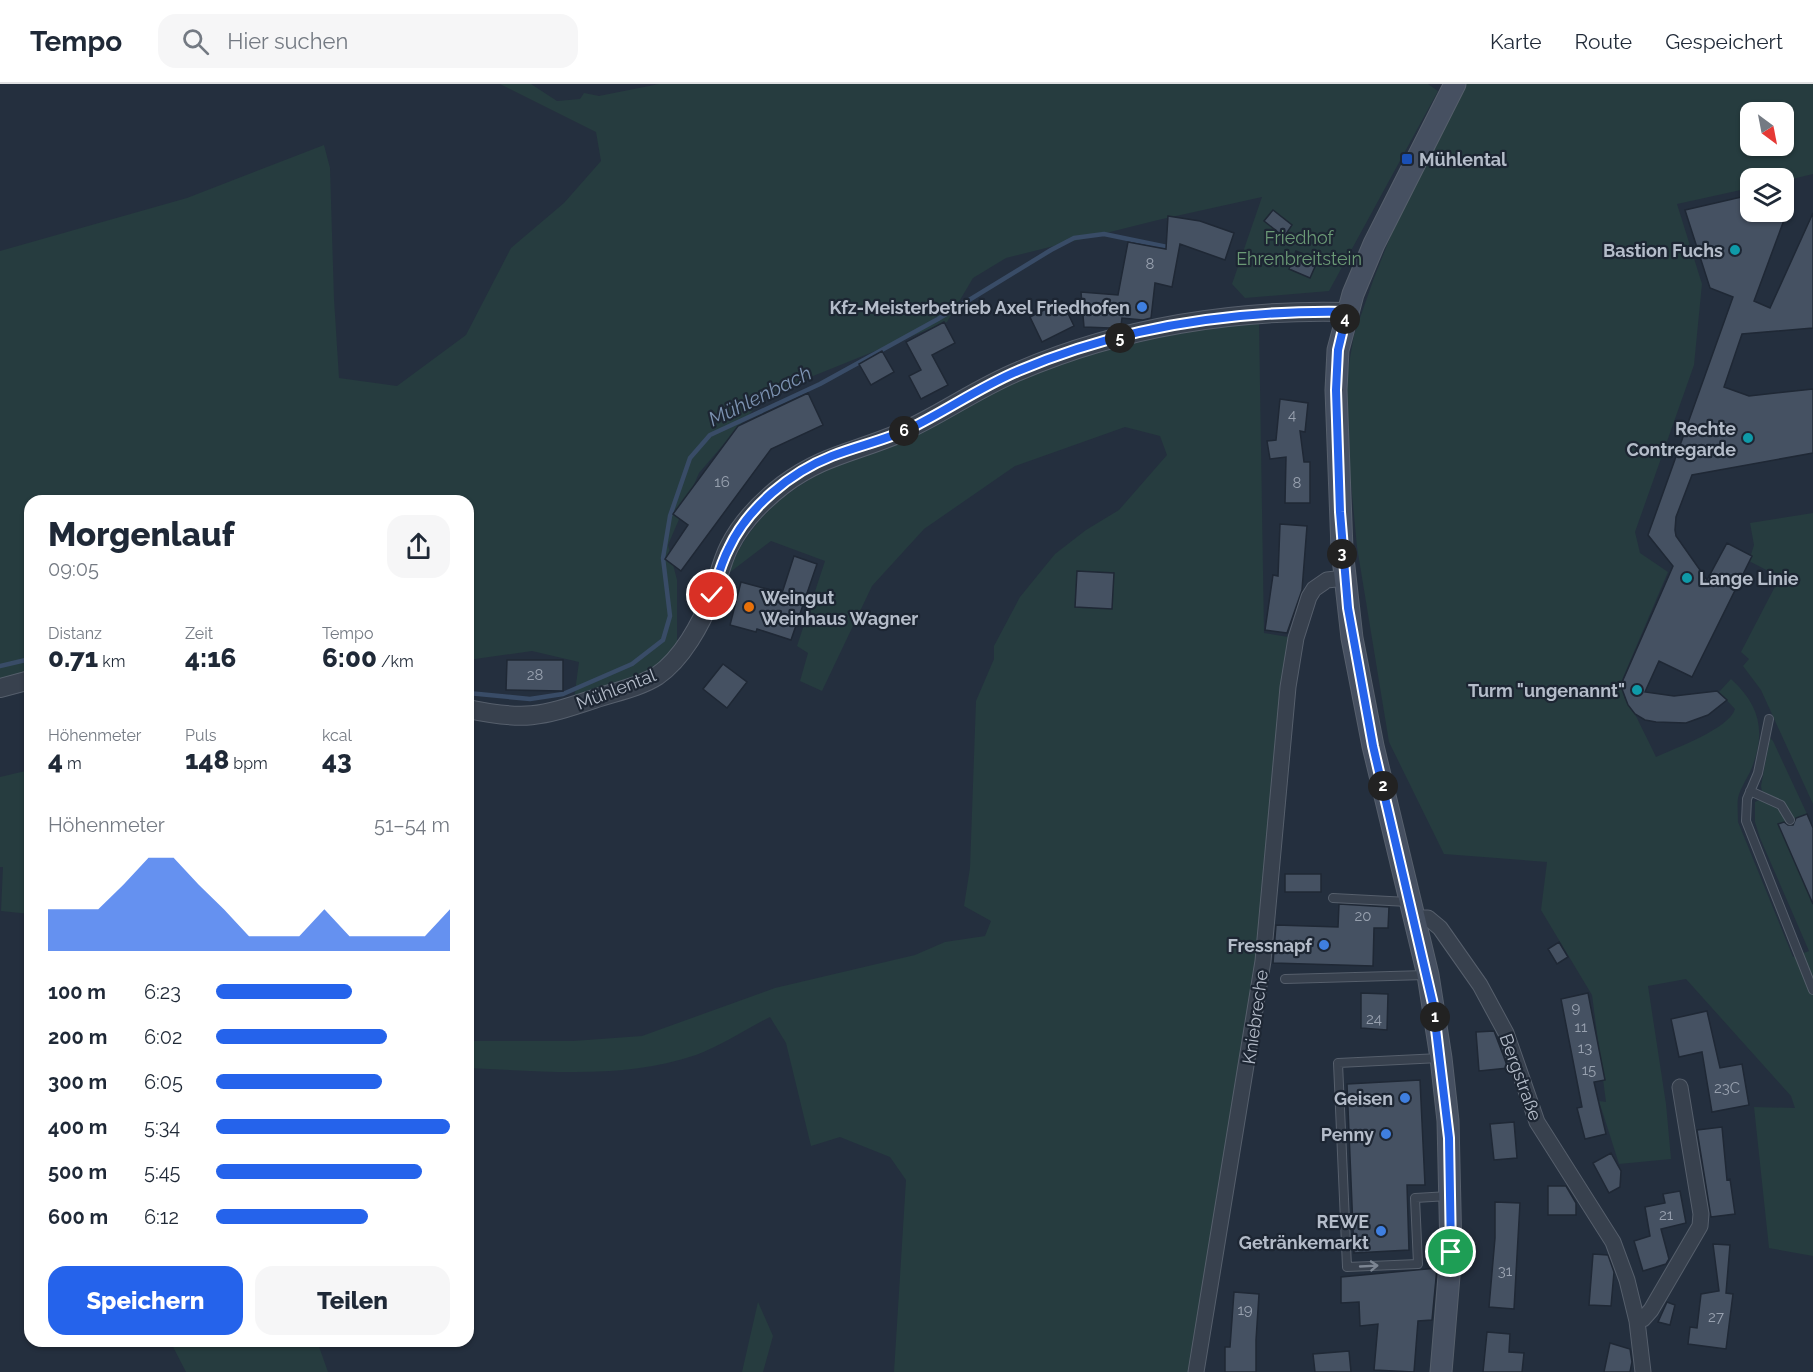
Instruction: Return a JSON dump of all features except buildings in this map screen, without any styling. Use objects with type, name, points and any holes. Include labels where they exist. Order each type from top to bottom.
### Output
[{"type":"main road","points":[[1441,1372],[1450,1271],[1449,1130],[1428,975],[1373,746],[1356,658],[1345,578],[1340,512],[1336,390],[1338,350],[1347,312],[1374,244],[1455,84]]},
{"type":"street","name":"Mühlental","points":[[474,710],[516,717],[539,716],[639,684],[656,676],[687,643],[705,611],[735,537],[770,495],[818,463],[898,434],[1004,378],[1068,353],[1187,322],[1263,313],[1347,312]]},
{"type":"street","name":"Kniebreche","points":[[1196,1372],[1263,961],[1288,687],[1296,638],[1309,597],[1314,589],[1327,579],[1345,578]]},
{"type":"street","points":[[0,688],[24,682]]},
{"type":"street","name":"Bergstraße","points":[[1412,910],[1428,918],[1440,928],[1460,953],[1490,1001],[1506,1033],[1537,1122],[1605,1228],[1618,1253],[1637,1321],[1642,1353],[1642,1372]]},
{"type":"street","points":[[1637,1321],[1651,1310],[1700,1226],[1701,1214],[1680,1087]]},
{"type":"lane","points":[[1769,719],[1758,773],[1747,799],[1746,820],[1813,990]]},
{"type":"lane","points":[[1750,790],[1781,805],[1790,820]]},
{"type":"lane","points":[[1333,898],[1412,910]]},
{"type":"lane","points":[[1285,979],[1428,975]]},
{"type":"lane","points":[[1441,1058],[1338,1063],[1347,1267],[1418,1264],[1415,1198],[1451,1196]]},
{"type":"green space","name":"Friedhof Ehrenbreitstein","points":[[500,84],[531,84],[557,101],[580,99],[584,93],[599,96],[659,84],[1428,84],[1438,91],[1329,291],[1245,298],[1232,284],[1262,197],[1006,258],[973,278],[947,322],[766,395],[699,473],[668,545],[677,580],[677,643],[656,668],[574,699],[579,662],[532,651],[474,659],[474,495],[24,495],[24,677],[0,683],[0,251],[187,198],[324,145],[330,168],[339,378],[397,386],[466,335],[511,248],[564,203],[601,161],[596,132]]},
{"type":"green space","points":[[1466,84],[1813,84],[1813,174],[1794,179],[1794,168],[1740,168],[1740,190],[1677,204],[1702,284],[1694,365],[1635,532],[1640,553],[1668,572],[1622,680],[1622,687],[1626,700],[1656,757],[1712,731],[1731,716],[1735,709],[1719,692],[1731,679],[1755,711],[1758,722],[1758,746],[1750,772],[1738,798],[1738,822],[1793,957],[1809,951],[1760,838],[1755,822],[1755,802],[1765,800],[1774,804],[1787,821],[1779,825],[1813,904],[1813,1256],[1769,1248],[1754,1107],[1795,1108],[1791,1096],[1686,979],[1648,986],[1666,1104],[1671,1159],[1619,1164],[1599,1101],[1606,1102],[1592,995],[1541,910],[1547,862],[1444,854],[1389,742],[1357,547],[1343,398],[1354,335],[1395,225]]},
{"type":"green space","points":[[1259,323],[1264,633],[1294,638],[1256,963],[1189,1372],[894,1372],[906,1180],[890,1157],[840,1137],[811,1146],[786,1043],[770,1017],[696,1055],[668,1063],[612,1071],[554,1072],[474,1068],[474,1041],[573,1041],[642,1036],[775,988],[915,955],[945,942],[985,936],[991,921],[964,906],[970,868],[976,701],[994,659],[994,646],[1020,597],[1055,554],[1086,530],[1119,510],[1167,455],[1160,436],[1125,427],[1015,466],[924,529],[872,586],[822,691],[800,681],[808,653],[797,646],[825,561],[771,541],[729,573],[742,545],[759,521],[779,501],[802,484],[854,456],[972,399],[1041,371],[1133,343],[1227,326]]},
{"type":"green space","points":[[1813,513],[1813,804],[1761,690],[1743,666],[1749,659],[1741,652],[1780,577],[1749,561],[1754,545],[1750,523]]},
{"type":"green space","points":[[1770,738],[1807,814],[1794,819],[1781,801],[1762,791]]},
{"type":"green space","points":[[24,771],[24,913],[1,911],[3,867],[0,867],[0,777]]},
{"type":"green space","points":[[758,1302],[773,1336],[763,1372],[742,1372]]},
{"type":"green space","points":[[173,1347],[319,1347],[328,1372],[186,1372]]},
{"type":"waterway","name":"Mühlenbach","points":[[474,694],[530,699],[563,694],[632,664],[663,640],[670,616],[663,558],[670,516],[690,458],[710,435],[820,384],[938,319],[1074,238],[1104,234],[1172,248]]},
{"type":"waterway","name":"Mühlenbach","points":[[0,666],[24,660]]},
{"type":"place","name":"Mühlental","points":[[1407,159]]},
{"type":"place","name":"Bastion Fuchs","points":[[1735,250]]},
{"type":"place","name":"Kfz-Meisterbetrieb Axel Friedhofen","points":[[1142,307]]},
{"type":"place","name":"Rechte Contregarde","points":[[1748,438]]},
{"type":"place","name":"Lange Linie","points":[[1687,578]]},
{"type":"place","name":"Weingut Weinhaus Wagner","points":[[749,607]]},
{"type":"place","name":"Turm \"ungenannt\"","points":[[1637,690]]},
{"type":"place","name":"Fressnapf","points":[[1324,945]]},
{"type":"place","name":"Geisen","points":[[1405,1098]]},
{"type":"place","name":"Penny","points":[[1386,1134]]},
{"type":"place","name":"REWE Getränkemarkt","points":[[1381,1231]]},
{"type":"route","points":[[712,595],[728,548],[742,526],[770,495],[782,486],[806,469],[830,457],[898,434],[1018,371],[1051,358],[1187,322],[1263,313],[1347,312],[1336,366],[1336,415],[1342,549],[1348,608],[1373,746],[1433,1004],[1449,1138],[1451,1252]]}]
